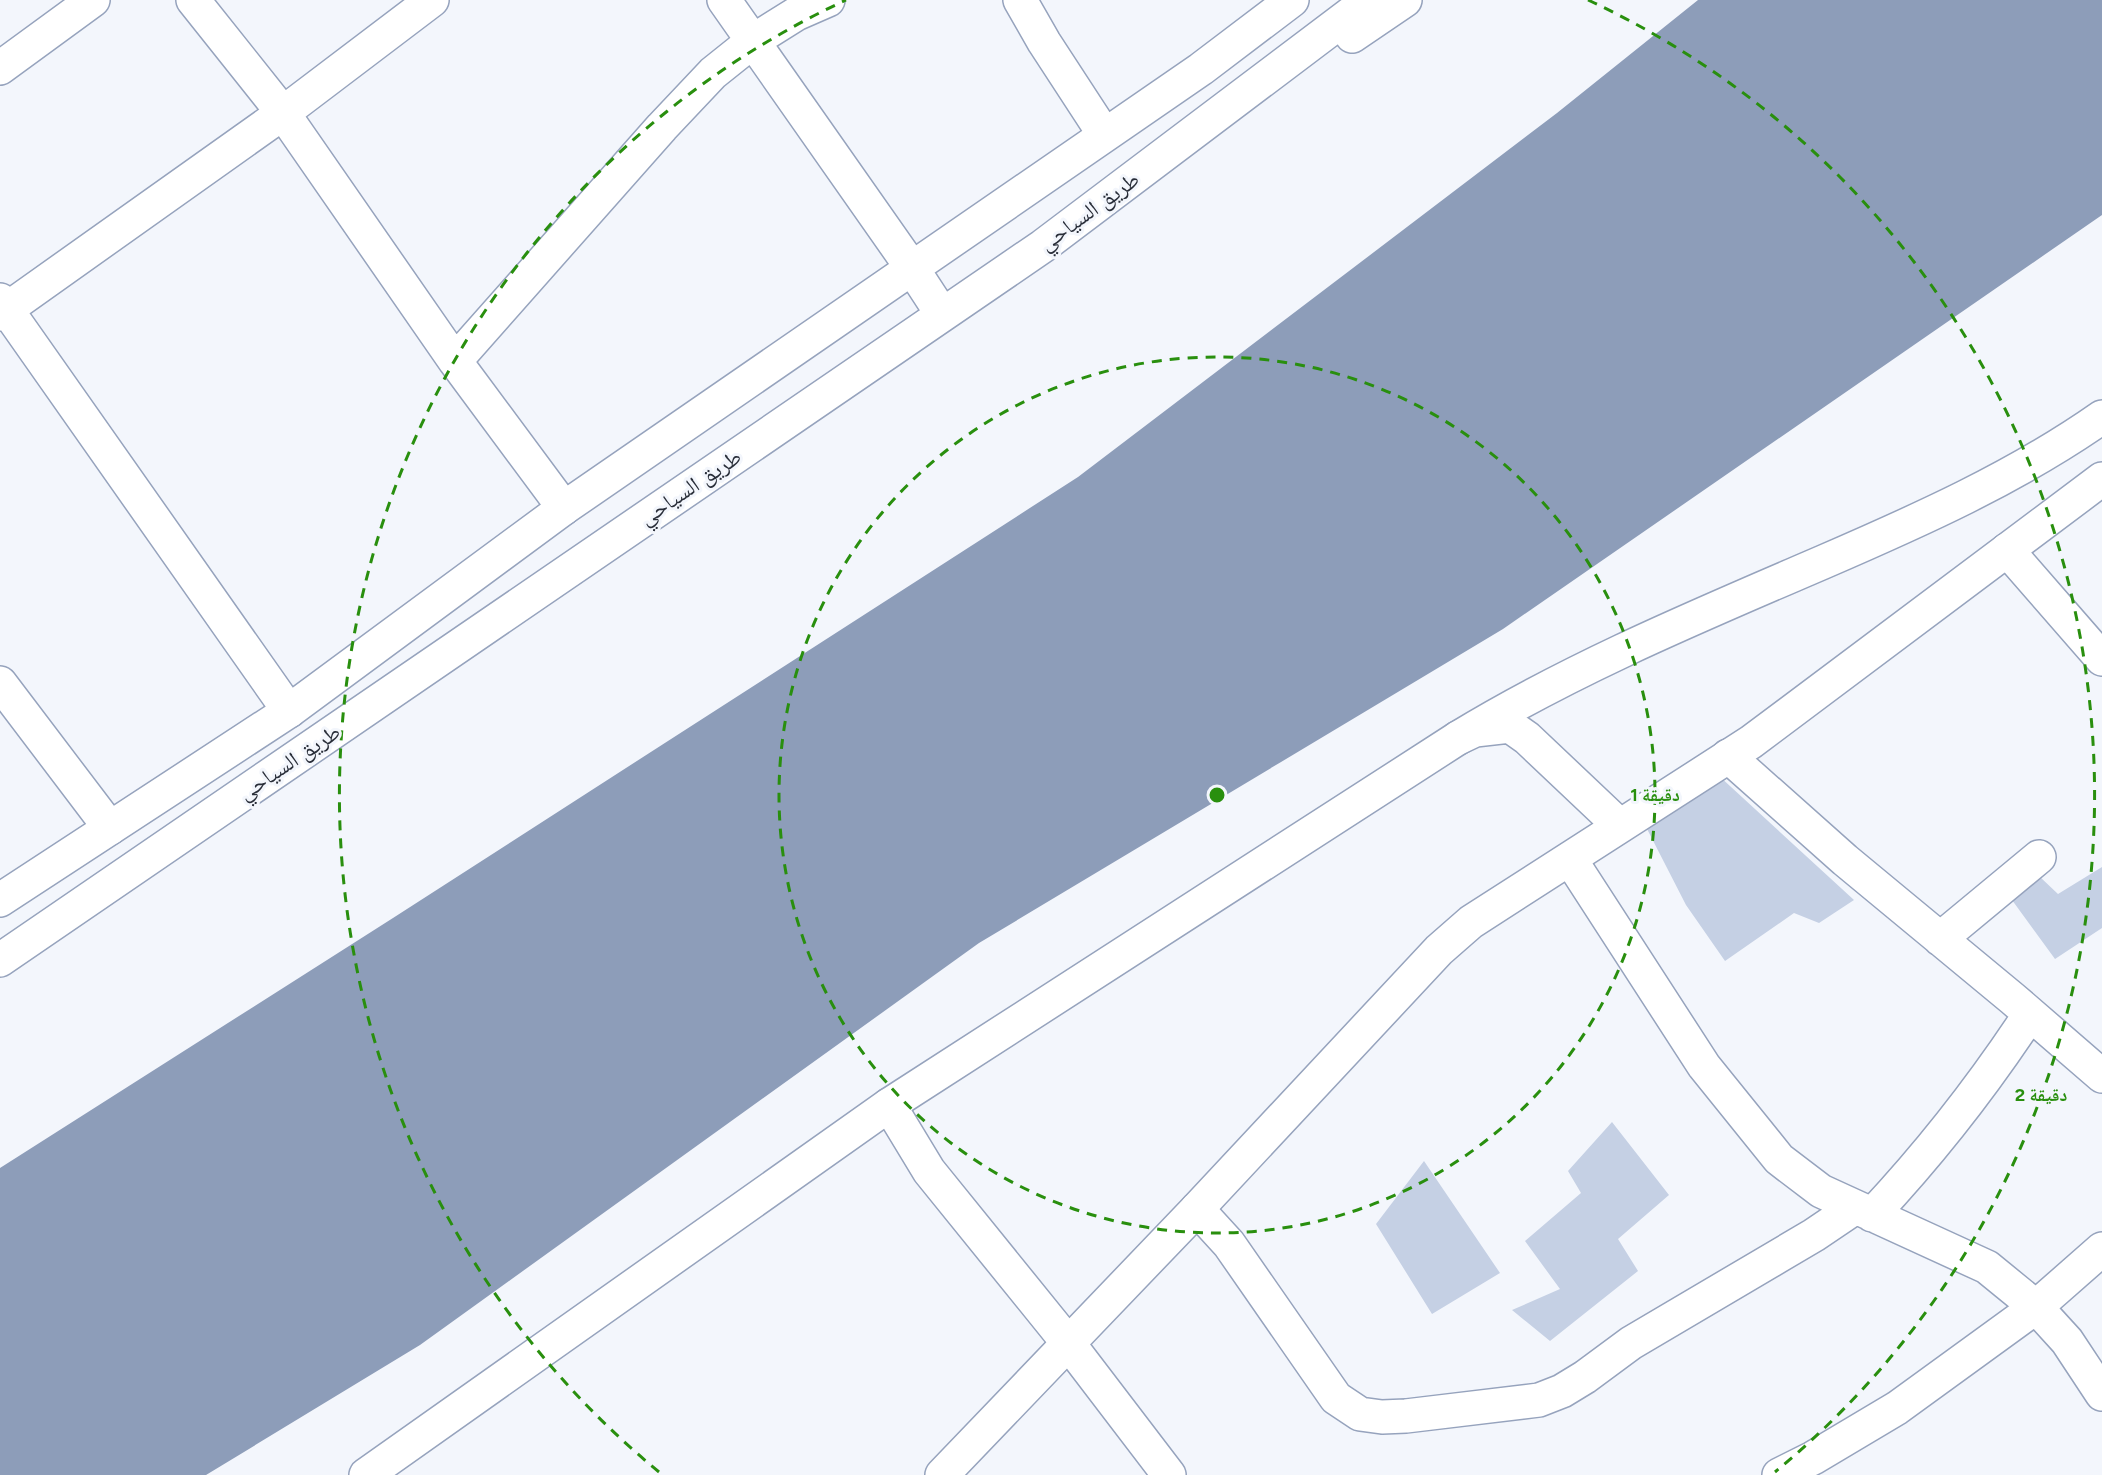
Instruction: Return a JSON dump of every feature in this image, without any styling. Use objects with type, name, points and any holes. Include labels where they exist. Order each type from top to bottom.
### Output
[{"type":"street","points":[[0,68],[93,0]]},
{"type":"street","points":[[193,0],[283,113],[455,361],[564,508]]},
{"type":"street","points":[[289,711],[2,308],[283,113],[432,0]]},
{"type":"street","points":[[724,0],[942,314]]},
{"type":"street","points":[[455,361],[662,127],[713,73],[753,41],[796,14],[828,0]]},
{"type":"street","points":[[1020,0],[1044,42],[1104,134]]},
{"type":"street","name":"طريق السياحي","points":[[0,900],[289,711],[564,508],[1201,69],[1292,0]]},
{"type":"street","name":"طريق السياحي","points":[[0,960],[1043,246],[1369,0]]},
{"type":"street","points":[[1043,246],[1405,0]]},
{"type":"street","points":[[366,1475],[889,1105],[1500,712],[1641,643],[1972,495],[2070,440],[2102,417]]},
{"type":"street","points":[[942,1475],[1197,1209],[1438,950],[1471,922],[1751,742],[2102,479]]},
{"type":"street","points":[[2007,550],[2102,659]]},
{"type":"street","points":[[0,683],[110,828]]},
{"type":"street","points":[[1458,738],[1475,730],[1510,726],[1527,738],[1620,826]]},
{"type":"street","points":[[1728,756],[1845,860],[2102,1076]]},
{"type":"street","points":[[1940,939],[2038,857]]},
{"type":"street","points":[[1570,859],[1704,1066],[1779,1159],[1821,1191],[1987,1267],[2037,1307],[2067,1341],[2102,1394]]},
{"type":"street","points":[[1197,1209],[1228,1244],[1336,1398],[1360,1414],[1382,1417],[1406,1416],[1539,1400],[1562,1391],[1640,1337],[1814,1235],[1863,1212],[1916,1168],[1995,1067],[2030,1014]]},
{"type":"street","points":[[889,1105],[929,1172],[1068,1344],[1169,1475]]},
{"type":"street","points":[[1779,1475],[1813,1458],[1898,1408],[2037,1307],[2102,1249]]},
{"type":"shaded area","points":[[1698,0],[2102,0],[2102,215],[1503,629],[979,943],[420,1345],[206,1475],[0,1475],[0,1168],[1078,477],[1557,113]]},
{"type":"shaded area","points":[[1718,775],[1854,900],[1819,923],[1794,913],[1725,961],[1686,905],[1645,825]]},
{"type":"shaded area","points":[[2102,867],[2102,928],[2055,959],[2012,900],[2039,876],[2058,894]]},
{"type":"shaded area","points":[[1612,1122],[1669,1195],[1618,1239],[1638,1271],[1550,1341],[1512,1310],[1560,1289],[1525,1241],[1581,1193],[1568,1171]]},
{"type":"shaded area","points":[[1424,1161],[1500,1273],[1432,1314],[1376,1224]]}]
